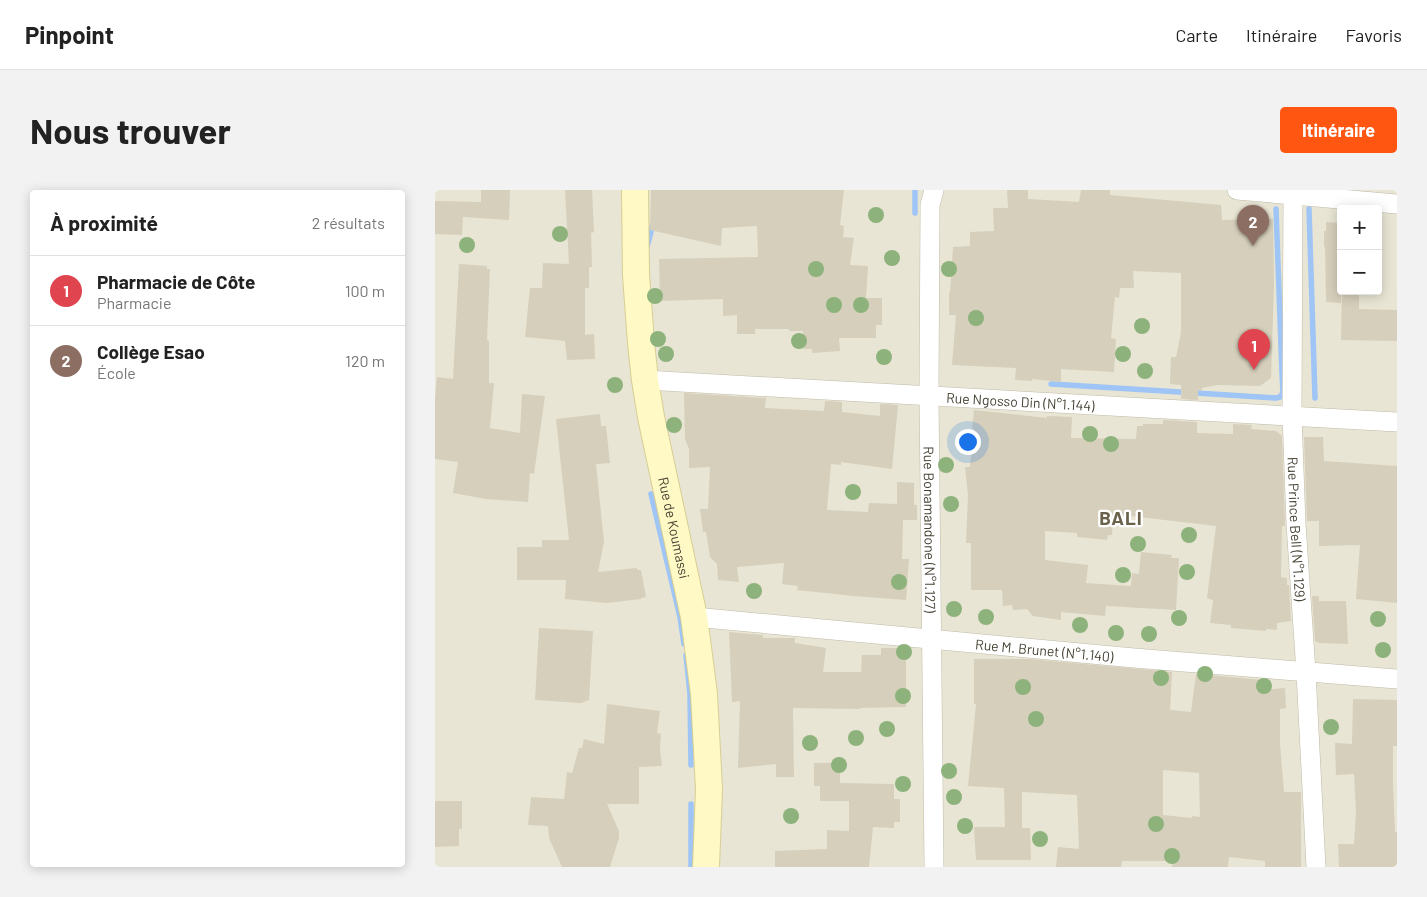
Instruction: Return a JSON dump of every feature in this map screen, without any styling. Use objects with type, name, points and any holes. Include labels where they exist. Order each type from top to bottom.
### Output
[{"type":"main road","name":"Rue de Koumassi","points":[[635,190],[636,275],[645,380],[651,417],[694,617],[704,694],[709,790],[706,867]]},
{"type":"street","points":[[1237,190],[1294,192],[1397,204]]},
{"type":"street","name":"Rue Bonamandone (N°1.127)","points":[[933,191],[931,205],[929,394],[934,867]]},
{"type":"street","name":"Rue Prince Bell (N°1.129)","points":[[1294,192],[1292,415],[1296,524],[1306,672],[1315,867]]},
{"type":"street","name":"Rue Ngosso Din (N°1.144)","points":[[645,380],[929,394],[1397,422]]},
{"type":"street","name":"Rue M. Brunet (N°1.140)","points":[[694,617],[1397,679]]},
{"type":"shaded area","points":[[435,190],[1397,190],[1397,867],[435,867]]},
{"type":"building","points":[[481,190],[510,190],[509,220],[463,217],[462,235],[435,234],[435,201],[481,202]]},
{"type":"building","points":[[565,190],[592,190],[594,232],[591,233],[592,267],[589,267],[589,288],[585,288],[585,335],[594,334],[595,359],[567,360],[565,341],[525,337],[530,288],[542,288],[543,263],[569,264]]},
{"type":"building","points":[[651,190],[844,190],[840,225],[844,226],[843,237],[854,238],[850,265],[868,266],[866,298],[882,298],[882,325],[876,325],[876,338],[839,338],[840,351],[812,353],[812,349],[804,349],[803,331],[755,329],[755,334],[737,334],[737,315],[723,316],[723,299],[660,301],[659,259],[758,257],[757,226],[722,228],[721,246],[650,230]]},
{"type":"building","points":[[1007,190],[1028,190],[1028,199],[1079,202],[1081,190],[1110,190],[1110,195],[1221,205],[1222,220],[1273,219],[1274,285],[1271,378],[1260,386],[1217,385],[1202,388],[1202,391],[1198,390],[1198,400],[1181,399],[1181,385],[1170,384],[1171,357],[1176,357],[1181,332],[1181,273],[1133,271],[1134,288],[1120,288],[1119,298],[1115,297],[1111,338],[1116,339],[1114,372],[1061,369],[1061,382],[1032,379],[1032,381],[1015,380],[1016,368],[952,365],[956,315],[949,315],[949,293],[953,247],[970,246],[970,232],[994,231],[993,208],[1008,208]]},
{"type":"building","points":[[1326,222],[1337,223],[1337,295],[1341,295],[1341,303],[1326,302],[1324,231],[1326,231]]},
{"type":"building","points":[[459,264],[487,266],[487,269],[490,269],[487,340],[489,341],[489,383],[494,383],[490,428],[520,433],[522,394],[545,396],[534,474],[530,473],[528,502],[486,499],[453,493],[458,462],[435,459],[437,377],[453,379]]},
{"type":"building","points":[[1342,295],[1359,295],[1359,309],[1397,310],[1397,341],[1341,340]]},
{"type":"building","points":[[684,393],[766,398],[765,408],[824,411],[825,401],[842,402],[842,412],[880,416],[880,404],[898,405],[892,469],[841,462],[841,465],[831,464],[827,510],[868,512],[869,503],[897,504],[897,482],[914,483],[914,505],[917,505],[917,520],[903,520],[902,559],[909,559],[906,600],[797,590],[798,586],[782,584],[784,563],[737,567],[739,582],[718,580],[717,564],[710,557],[706,532],[703,532],[700,509],[708,509],[710,467],[689,468],[689,449],[685,439]]},
{"type":"building","points":[[974,410],[1047,418],[1047,416],[1072,417],[1071,438],[1136,439],[1137,426],[1143,426],[1143,424],[1163,424],[1163,420],[1197,422],[1197,433],[1233,434],[1233,424],[1252,425],[1251,429],[1276,431],[1282,436],[1285,526],[1282,526],[1281,577],[1287,578],[1287,585],[1289,585],[1291,621],[1277,623],[1277,630],[1266,629],[1266,631],[1231,628],[1231,625],[1210,623],[1213,600],[1207,598],[1216,526],[1113,514],[1112,535],[1108,535],[1107,540],[1077,537],[1077,533],[1045,531],[1045,560],[1088,565],[1086,583],[1131,586],[1132,573],[1139,574],[1141,552],[1172,555],[1171,558],[1179,558],[1176,610],[1106,606],[1105,616],[1061,612],[1061,620],[1033,616],[1027,609],[1013,610],[1012,605],[1003,606],[1002,590],[971,590],[971,543],[966,543],[968,495],[965,467],[970,467]]},
{"type":"building","points":[[600,414],[601,426],[606,426],[610,463],[596,464],[604,542],[598,572],[637,568],[637,570],[641,570],[646,597],[641,599],[606,603],[565,599],[566,580],[517,580],[517,547],[542,547],[542,540],[569,540],[556,419]]},
{"type":"building","points":[[1304,437],[1323,437],[1324,461],[1397,466],[1397,603],[1356,599],[1360,545],[1319,546],[1319,521],[1307,521]]},
{"type":"building","points":[[1312,596],[1319,596],[1319,601],[1346,601],[1348,644],[1319,643],[1315,641]]},
{"type":"building","points":[[539,628],[593,631],[589,700],[581,703],[535,700]]},
{"type":"building","points":[[729,632],[763,635],[763,638],[795,638],[795,643],[826,648],[823,672],[861,672],[862,655],[881,655],[881,648],[904,648],[906,655],[906,707],[860,709],[793,708],[794,777],[776,777],[776,764],[738,768],[740,701],[732,702]]},
{"type":"building","points":[[974,659],[1029,659],[1172,672],[1170,710],[1191,712],[1196,674],[1263,680],[1262,690],[1285,688],[1286,708],[1280,709],[1280,744],[1284,792],[1301,792],[1301,867],[1265,867],[1265,861],[1229,857],[1228,867],[1172,867],[1173,861],[1122,861],[1121,867],[1056,867],[1058,847],[1079,849],[1077,795],[1022,792],[1022,828],[1030,828],[1031,860],[976,860],[974,827],[1005,827],[1004,788],[968,786],[976,704],[974,704]],"holes":[[[1163,770],[1199,773],[1200,817],[1163,815]]]},
{"type":"building","points":[[1353,699],[1397,700],[1397,746],[1393,746],[1393,783],[1395,832],[1397,832],[1397,867],[1339,867],[1338,844],[1354,844],[1356,811],[1354,774],[1336,775],[1335,743],[1352,744]]},
{"type":"building","points":[[607,704],[660,711],[657,733],[661,734],[662,766],[639,767],[639,804],[607,804],[619,831],[619,838],[610,867],[562,867],[549,838],[548,826],[528,825],[531,797],[564,799],[567,772],[572,773],[579,748],[582,748],[584,739],[604,744]]},
{"type":"building","points":[[814,763],[840,763],[840,783],[894,784],[894,799],[900,799],[900,822],[894,822],[894,828],[873,827],[869,867],[775,867],[775,851],[827,849],[827,830],[849,831],[849,801],[820,801],[820,786],[814,786]]},
{"type":"building","points":[[435,801],[462,801],[462,829],[459,829],[459,846],[435,847]]},
{"type":"waterway","points":[[915,190],[915,213]]},
{"type":"waterway","points":[[1051,384],[1280,397],[1283,393],[1276,209]]},
{"type":"waterway","points":[[1309,209],[1315,398]]},
{"type":"waterway","points":[[647,247],[653,224]]},
{"type":"waterway","points":[[651,494],[680,617],[684,644]]},
{"type":"waterway","points":[[686,655],[690,694],[691,765]]},
{"type":"waterway","points":[[691,804],[691,867]]},
{"type":"place","name":"Collège Esao","points":[[1253,246]]},
{"type":"place","name":"Pharmacie de Côte","points":[[1254,370]]},
{"type":"district","name":"BALI","points":[[1121,517]]}]
